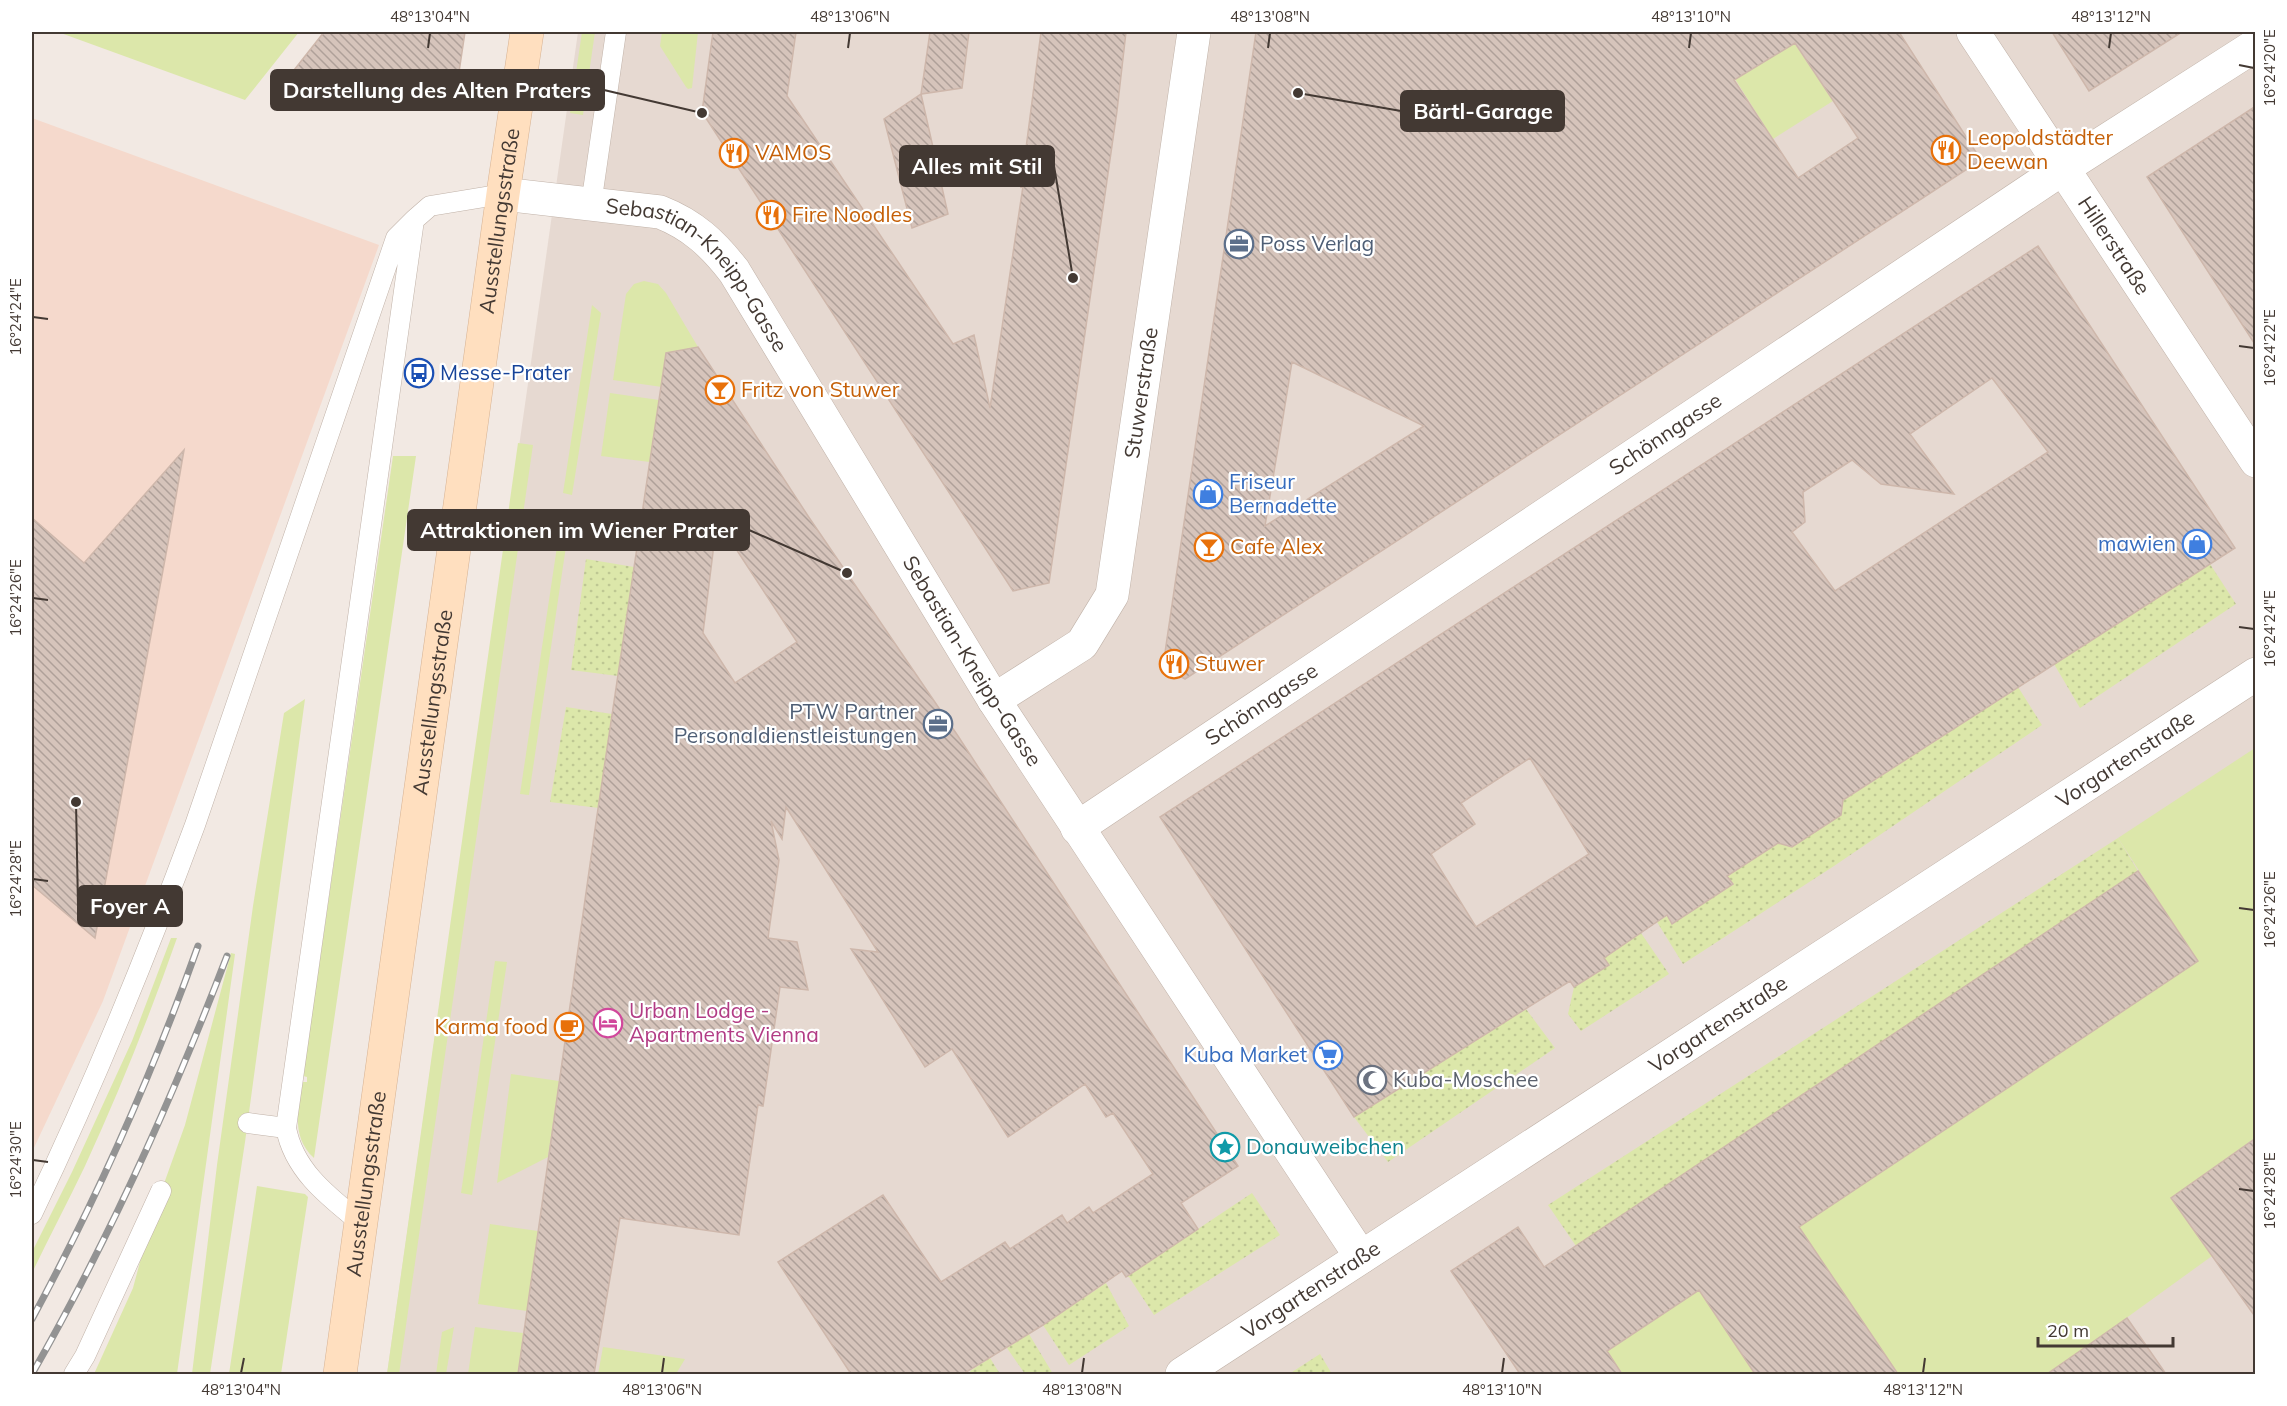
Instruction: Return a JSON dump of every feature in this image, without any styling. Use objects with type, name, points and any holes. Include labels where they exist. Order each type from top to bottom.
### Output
[{"type":"main road","name":"Ausstellungsstraße","points":[[340,1374],[527,32]]},
{"type":"street","name":"Stuwerstraße","points":[[994,700],[1082,644],[1112,595],[1194,32]]},
{"type":"street","name":"Hillerstraße","points":[[1973,32],[2256,461]]},
{"type":"street","name":"Schönngasse","points":[[1077,828],[2062,169],[2256,45]]},
{"type":"street","name":"Sebastian-Kneipp-Gasse","points":[[503,194],[660,212],[697,231],[721,254],[734,271],[994,700],[1361,1257]]},
{"type":"street","name":"Vorgartenstraße","points":[[1182,1374],[2256,674]]},
{"type":"lane","points":[[591,205],[616,32]]},
{"type":"lane","points":[[32,1214],[82,1105],[167,900],[199,814],[396,238],[430,206],[503,194]]},
{"type":"lane","points":[[361,1223],[333,1200],[295,1159],[286,1128],[414,220]]},
{"type":"lane","points":[[248,1123],[286,1128]]},
{"type":"lane","points":[[74,1374],[85,1356],[161,1191]]},
{"type":"shaded area","points":[[578,32],[2255,32],[2255,1374],[387,1374]]},
{"type":"shaded area","points":[[32,118],[379,245],[103,1001],[32,1152]]},
{"type":"green space","points":[[58,32],[299,32],[245,100]]},
{"type":"green space","points":[[582,32],[595,32],[583,115],[570,113]]},
{"type":"green space","points":[[662,32],[698,32],[692,88],[686,87],[660,46]]},
{"type":"green space","points":[[1782,32],[1787,32],[1833,101],[1773,139],[1735,79],[1766,60],[1760,48]]},
{"type":"green space","points":[[644,281],[658,284],[666,293],[698,347],[666,353],[662,387],[613,380],[626,294],[634,284]]},
{"type":"green space","points":[[592,305],[601,313],[572,495],[563,493]]},
{"type":"green space","points":[[610,393],[659,400],[650,462],[601,456]]},
{"type":"green space","points":[[518,443],[533,445],[399,1374],[387,1374]]},
{"type":"green space","points":[[393,456],[416,456],[314,1158],[307,1150],[299,1132],[299,1102],[302,1082],[307,1082],[307,1077],[303,1076]]},
{"type":"green space","points":[[568,533],[529,795],[520,794],[558,540]]},
{"type":"green space","points":[[586,559],[634,567],[618,676],[571,670]]},
{"type":"green space","points":[[2210,564],[2236,604],[2080,708],[2054,664]]},
{"type":"green space","points":[[2018,687],[2042,725],[1834,866],[1683,964],[1657,922],[1667,916],[1672,924],[1732,885],[1727,876]]},
{"type":"green space","points":[[305,699],[245,1142],[210,1374],[192,1374],[217,1165],[253,906],[284,713]]},
{"type":"green space","points":[[566,707],[612,714],[599,808],[550,802]]},
{"type":"green space","points":[[2255,748],[2255,1138],[2171,1198],[2212,1256],[2064,1363],[2071,1374],[1898,1374],[1799,1227],[2197,961],[2118,838]]},
{"type":"green space","points":[[2118,838],[2138,871],[1576,1246],[1548,1205]]},
{"type":"green space","points":[[1641,933],[1669,974],[1581,1031],[1568,1014],[1574,987],[1608,965],[1604,958]]},
{"type":"green space","points":[[171,938],[177,938],[122,1082],[85,1166],[32,1273],[32,1252],[72,1172],[132,1041]]},
{"type":"green space","points":[[231,953],[235,954],[177,1374],[94,1374],[133,1288],[152,1217],[185,1125]]},
{"type":"green space","points":[[495,961],[507,962],[472,1195],[461,1193]]},
{"type":"green space","points":[[1526,1009],[1555,1048],[1388,1162],[1354,1117]]},
{"type":"green space","points":[[511,1074],[559,1081],[548,1157],[497,1183]]},
{"type":"green space","points":[[257,1186],[305,1194],[308,1197],[281,1374],[229,1374]]},
{"type":"green space","points":[[1252,1193],[1280,1235],[1154,1315],[1129,1277],[1126,1277]]},
{"type":"green space","points":[[490,1224],[538,1231],[527,1311],[478,1304]]},
{"type":"green space","points":[[1106,1283],[1129,1326],[1069,1365],[1043,1325]]},
{"type":"green space","points":[[1699,1290],[1755,1374],[1622,1374],[1607,1351]]},
{"type":"green space","points":[[454,1327],[446,1374],[436,1374],[442,1332]]},
{"type":"green space","points":[[475,1327],[523,1333],[518,1374],[468,1374]]},
{"type":"green space","points":[[1029,1334],[1053,1374],[1025,1374],[1007,1348]]},
{"type":"green space","points":[[603,1347],[685,1359],[676,1374],[598,1374]]},
{"type":"green space","points":[[1320,1354],[1332,1374],[1289,1374]]},
{"type":"green space","points":[[990,1358],[1000,1374],[969,1374],[970,1371]]},
{"type":"building","points":[[324,32],[465,32],[455,99],[287,79]]},
{"type":"building","points":[[713,32],[796,32],[787,96],[953,344],[974,335],[990,408],[1023,186],[1021,187],[1041,32],[1126,32],[1117,111],[1049,583],[1013,591],[702,112]]},
{"type":"building","points":[[930,32],[969,32],[962,88],[921,94]]},
{"type":"building","points":[[1256,32],[1899,32],[1981,160],[1185,679],[1163,666]],"holes":[[[1795,43],[1858,138],[1798,178],[1734,80]],[[1292,362],[1424,426],[1265,526],[1280,436]]]},
{"type":"building","points":[[2052,32],[2182,32],[2089,91]]},
{"type":"building","points":[[921,94],[948,214],[912,228],[884,119]]},
{"type":"building","points":[[2256,106],[2256,346],[2147,177]]},
{"type":"building","points":[[2038,246],[2235,548],[1843,800],[1841,815],[1792,847],[1778,843],[1727,876],[1733,884],[1672,924],[1667,915],[1604,958],[1609,965],[1574,987],[1570,981],[1354,1117],[1160,817]],"holes":[[[1992,378],[2048,452],[1835,591],[1792,532],[1805,522],[1803,492],[1852,460],[1881,484],[1954,494],[1910,434]],[[1530,758],[1589,854],[1476,927],[1431,854],[1475,824],[1461,803]]]},
{"type":"building","points":[[698,347],[808,516],[958,736],[1238,1166],[1181,1203],[1198,1229],[1126,1277],[1122,1271],[1043,1325],[963,1374],[851,1374],[778,1262],[883,1195],[941,1282],[1005,1242],[1010,1249],[1062,1215],[1067,1223],[1089,1207],[1093,1213],[1153,1174],[1113,1113],[1106,1117],[1085,1084],[1008,1137],[952,1049],[925,1067],[851,949],[878,952],[786,807],[782,839],[771,821],[779,860],[768,938],[797,942],[808,990],[780,987],[763,1106],[758,1105],[739,1235],[620,1218],[594,1374],[518,1374],[595,829],[666,353]],"holes":[[[717,520],[797,642],[735,683],[703,633]]]},
{"type":"building","points":[[184,450],[95,938],[32,885],[32,518],[84,563]]},
{"type":"building","points":[[2138,871],[2198,961],[1799,1227],[1898,1374],[1755,1374],[1699,1290],[1607,1351],[1622,1374],[1520,1374],[1451,1271],[1518,1227],[1544,1267]]},
{"type":"building","points":[[2256,1138],[2256,1318],[2171,1198]]},
{"type":"building","points":[[2127,1318],[2166,1374],[2047,1374]]},
{"type":"railway","points":[[32,1319],[79,1228],[122,1136],[162,1042],[198,946]]},
{"type":"railway","points":[[32,1374],[113,1221],[184,1063],[227,956]]},
{"type":"place","name":"Bärtl-Garage","points":[[1298,93]]},
{"type":"place","name":"Darstellung des Alten Praters","points":[[702,113]]},
{"type":"place","name":"Leopoldstädter Deewan","points":[[1946,150]]},
{"type":"place","name":"VAMOS","points":[[734,153]]},
{"type":"place","name":"Fire Noodles","points":[[771,215]]},
{"type":"place","name":"Poss Verlag","points":[[1239,244]]},
{"type":"place","name":"Alles mit Stil","points":[[1073,278]]},
{"type":"place","name":"Messe-Prater","points":[[419,373]]},
{"type":"place","name":"Fritz von Stuwer","points":[[720,390]]},
{"type":"place","name":"Friseur Bernadette","points":[[1208,494]]},
{"type":"place","name":"mawien","points":[[2197,544]]},
{"type":"place","name":"Cafe Alex","points":[[1209,547]]},
{"type":"place","name":"Attraktionen im Wiener Prater","points":[[847,573]]},
{"type":"place","name":"Stuwer","points":[[1174,664]]},
{"type":"place","name":"PTW Partner Personaldienstleistungen","points":[[938,724]]},
{"type":"place","name":"Foyer A","points":[[76,802]]},
{"type":"place","name":"Urban Lodge - Apartments Vienna","points":[[608,1023]]},
{"type":"place","name":"Karma food","points":[[569,1027]]},
{"type":"place","name":"Kuba Market","points":[[1328,1055]]},
{"type":"place","name":"Kuba-Moschee","points":[[1372,1080]]},
{"type":"place","name":"Donauweibchen","points":[[1225,1147]]}]
